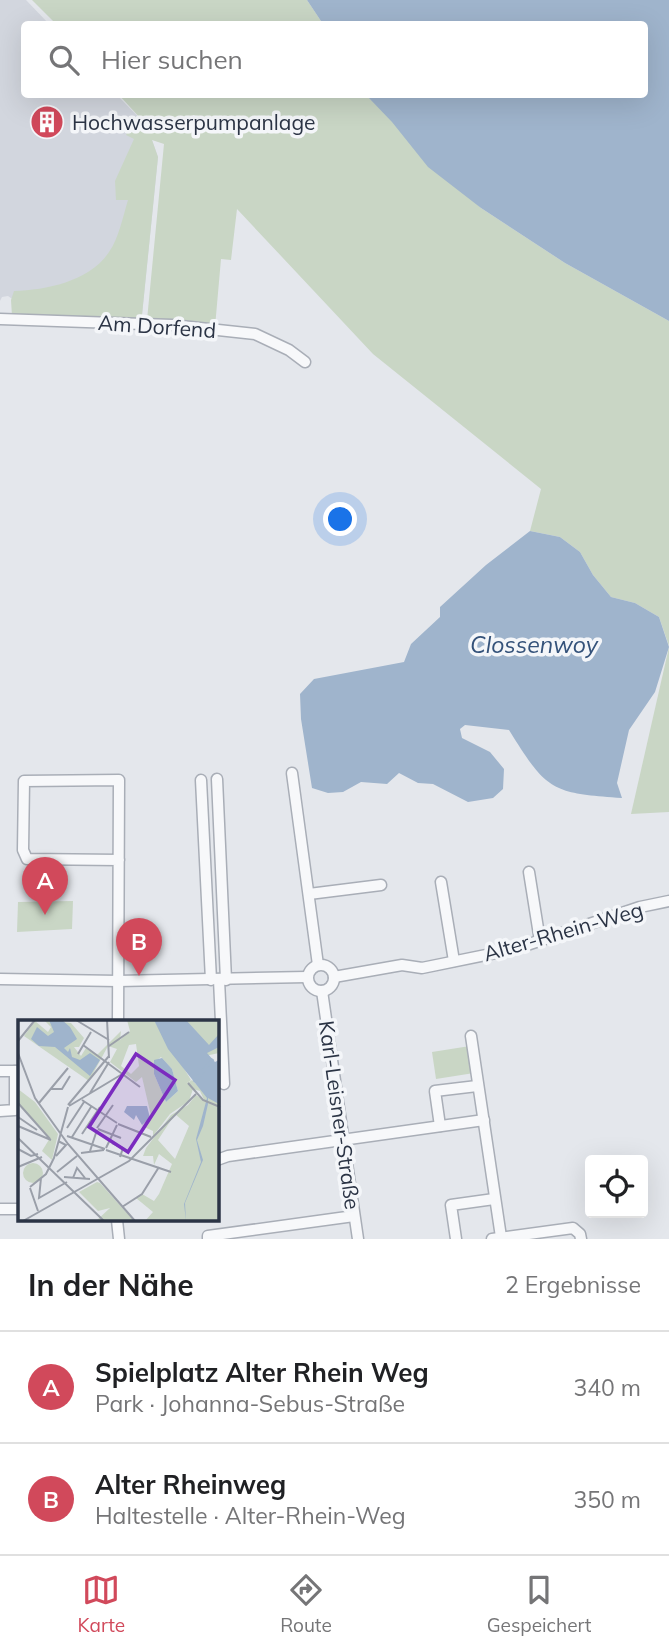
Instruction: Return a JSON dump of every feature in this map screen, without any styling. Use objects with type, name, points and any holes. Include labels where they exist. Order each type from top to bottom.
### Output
[{"type":"street","name":"Am Dorfend","points":[[0,319],[172,325],[255,334],[289,350],[305,362]]},
{"type":"street","points":[[292,773],[318,965]]},
{"type":"street","points":[[217,779],[219,980],[224,1084]]},
{"type":"street","points":[[118,1020],[120,860],[120,780],[24,781],[23,850],[27,859],[120,860]]},
{"type":"street","points":[[201,780],[219,980]]},
{"type":"street","points":[[529,872],[540,941]]},
{"type":"street","points":[[442,882],[454,961]]},
{"type":"street","points":[[309,894],[381,885]]},
{"type":"street","name":"Alter-Rhein-Weg","points":[[334,977],[401,965],[422,968],[515,949],[640,907],[669,901]]},
{"type":"street","points":[[318,965],[327,967],[334,977],[330,988],[322,992],[311,988],[307,977],[311,969],[318,965]]},
{"type":"street","points":[[0,979],[118,981],[307,977]]},
{"type":"street","name":"Karl-Leisner-Straße","points":[[322,992],[358,1239]]},
{"type":"street","points":[[471,1036],[494,1199],[496,1238],[573,1228],[580,1234],[581,1239]]},
{"type":"street","points":[[0,1071],[17,1071],[17,1110],[0,1111]]},
{"type":"street","points":[[440,1126],[435,1091],[477,1086]]},
{"type":"street","points":[[219,1159],[484,1120]]},
{"type":"street","points":[[456,1239],[452,1205],[494,1199]]},
{"type":"street","points":[[0,1209],[18,1209]]},
{"type":"street","points":[[208,1239],[208,1236],[354,1216]]},
{"type":"shaded area","points":[[0,0],[26,0],[46,21],[21,21],[21,98],[120,98],[147,126],[158,157],[142,315],[14,300],[8,296],[2,297],[0,301]]},
{"type":"green space","points":[[32,0],[307,0],[321,21],[53,21]]},
{"type":"green space","points":[[122,98],[369,98],[481,208],[565,263],[669,321],[669,646],[659,617],[635,603],[611,597],[593,575],[580,552],[560,537],[530,531],[541,489],[373,354],[237,209],[231,260],[221,259],[215,327],[147,320],[164,144],[152,140],[158,157],[142,315],[135,320],[12,316],[11,300],[14,291],[40,289],[67,282],[91,270],[109,252],[128,200],[116,200],[115,181],[134,139],[126,135],[140,118]]},
{"type":"green space","points":[[669,647],[669,812],[631,814]]},
{"type":"green space","points":[[73,901],[72,929],[17,932],[18,902]]},
{"type":"green space","points":[[470,1046],[474,1073],[436,1079],[432,1052]]},
{"type":"water","points":[[307,0],[669,0],[669,321],[565,263],[481,208],[428,167],[369,98],[648,98],[648,21],[321,21]]},
{"type":"water","name":"Clossenwoy","points":[[530,531],[560,537],[580,552],[593,575],[611,597],[635,603],[659,617],[669,647],[655,692],[629,730],[617,783],[622,798],[580,794],[553,785],[533,766],[509,730],[465,725],[460,729],[462,738],[490,752],[504,769],[503,789],[493,798],[468,802],[433,784],[418,783],[399,773],[387,784],[361,782],[343,792],[328,793],[312,788],[301,719],[300,694],[314,679],[404,662],[411,644],[440,617],[440,607],[486,565]]},
{"type":"place","name":"Hochwasserpumpanlage","points":[[47,122]]},
{"type":"place","name":"Spielplatz Alter Rhein Weg","points":[[45,915]]},
{"type":"place","name":"Alter Rheinweg","points":[[139,976]]}]
